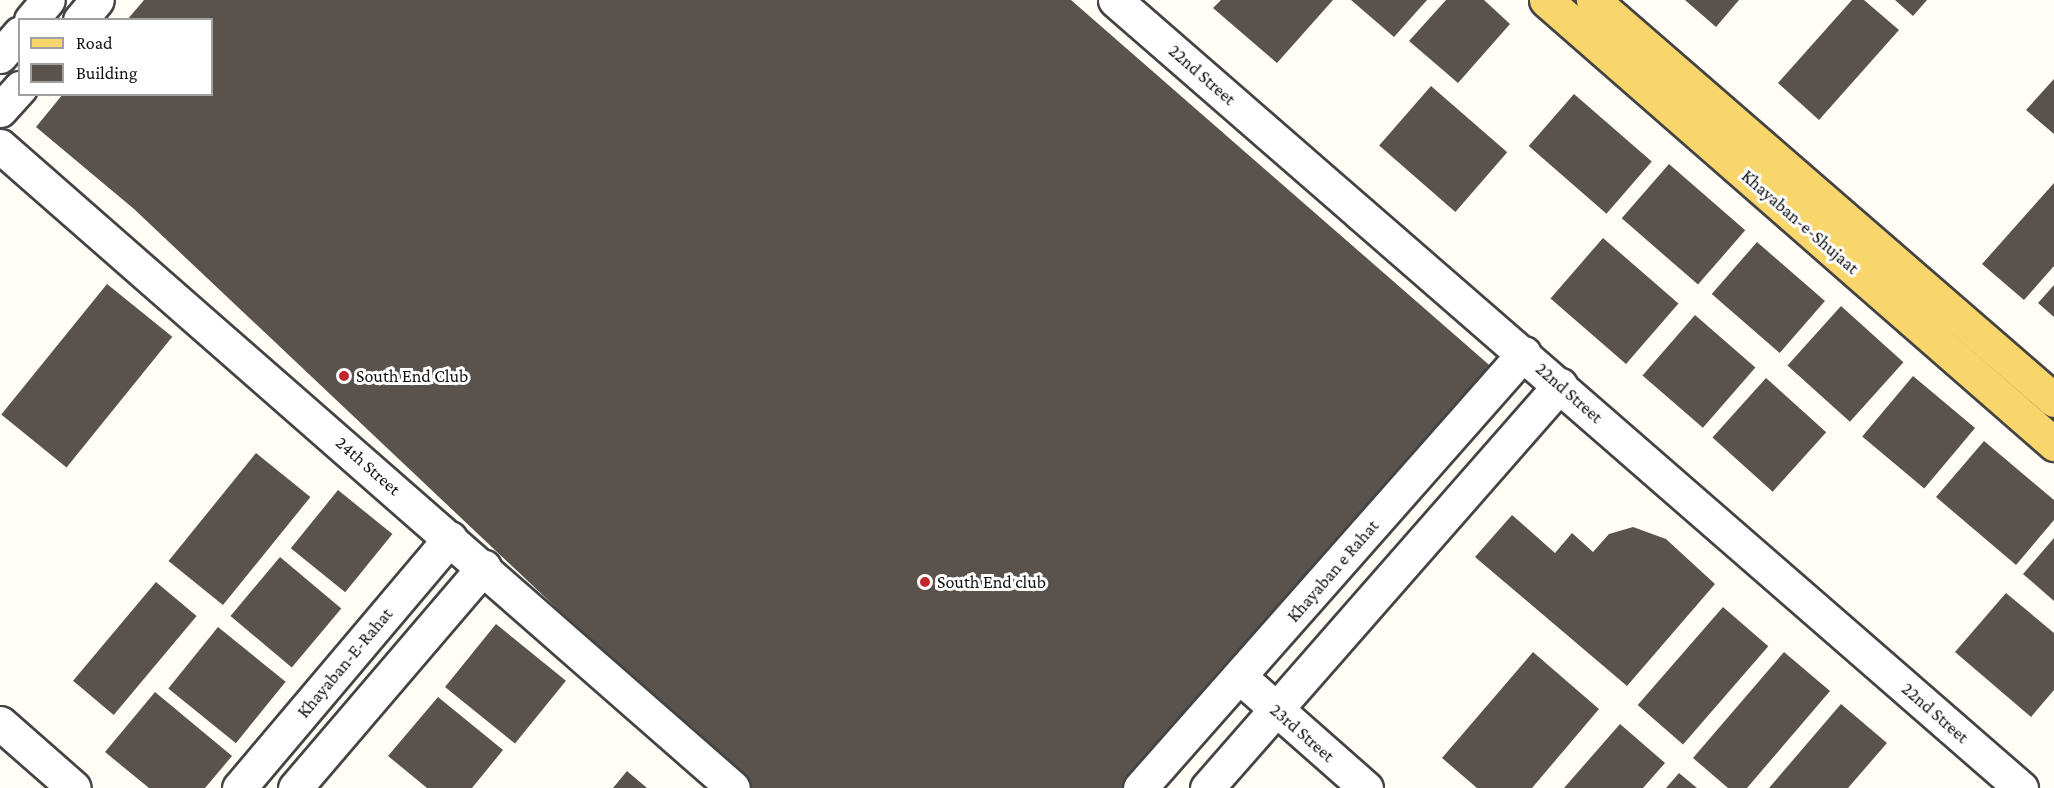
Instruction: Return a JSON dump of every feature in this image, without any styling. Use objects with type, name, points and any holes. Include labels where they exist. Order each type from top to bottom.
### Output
[{"type":"main road","name":"Khayaban-e-Shujaat","points":[[1546,0],[2054,444]]},
{"type":"main road","name":"Khayaban-e-Shujaat","points":[[1593,0],[2054,400]]},
{"type":"street","points":[[33,18],[48,0]]},
{"type":"street","points":[[82,18],[97,0]]},
{"type":"street","name":"22nd Street","points":[[1115,0],[2021,788]]},
{"type":"street","points":[[0,56],[18,35]]},
{"type":"street","points":[[0,110],[18,90]]},
{"type":"street","name":"24th Street","points":[[0,146],[734,788]]},
{"type":"street","name":"Khayaban e Rahat","points":[[1140,788],[1524,354]]},
{"type":"street","points":[[1207,788],[1560,385]]},
{"type":"street","name":"Khayaban-E-Rahat","points":[[239,788],[450,538]]},
{"type":"street","points":[[295,788],[484,567]]},
{"type":"street","name":"23rd Street","points":[[1240,677],[1275,711],[1366,788]]},
{"type":"street","points":[[0,723],[74,788]]},
{"type":"building","name":"South End club","points":[[144,0],[1071,0],[1503,377],[1138,788],[747,788],[134,209],[36,127],[61,96],[213,96],[213,18],[129,18]]},
{"type":"building","points":[[1221,0],[1333,0],[1277,63],[1213,8]]},
{"type":"building","points":[[1351,0],[1427,0],[1394,37]]},
{"type":"building","points":[[1446,0],[1484,0],[1510,24],[1458,83],[1409,41]]},
{"type":"building","points":[[1685,0],[1739,0],[1716,27]]},
{"type":"building","points":[[1852,0],[1864,0],[1899,30],[1819,120],[1778,83]]},
{"type":"building","points":[[1895,0],[1927,0],[1913,16]]},
{"type":"building","points":[[2054,79],[2054,134],[2026,110]]},
{"type":"building","points":[[1431,86],[1507,152],[1455,212],[1379,146]]},
{"type":"building","points":[[1574,94],[1652,162],[1606,214],[1529,146]]},
{"type":"building","points":[[1669,164],[1745,230],[1698,285],[1622,218]]},
{"type":"building","points":[[2054,183],[2054,266],[2024,300],[1982,264]]},
{"type":"building","points":[[1603,238],[1678,304],[1626,364],[1551,298]]},
{"type":"building","points":[[1757,242],[1825,301],[1780,353],[1712,294]]},
{"type":"building","points":[[107,284],[172,337],[67,467],[1,415]]},
{"type":"building","points":[[2054,285],[2054,317],[2038,303]]},
{"type":"building","points":[[1841,306],[1903,362],[1850,422],[1787,365]]},
{"type":"building","points":[[1695,315],[1755,367],[1703,428],[1643,375]]},
{"type":"building","points":[[1913,376],[1975,428],[1924,489],[1862,437]]},
{"type":"building","points":[[1766,378],[1826,432],[1773,492],[1712,437]]},
{"type":"building","points":[[1984,441],[2054,500],[2054,520],[2016,565],[1936,497]]},
{"type":"building","points":[[256,453],[310,497],[223,605],[169,561]]},
{"type":"building","points":[[338,490],[392,534],[345,592],[291,548]]},
{"type":"building","points":[[1512,515],[1555,553],[1572,533],[1593,552],[1609,534],[1633,527],[1666,539],[1715,584],[1627,686],[1475,557]]},
{"type":"building","points":[[2054,538],[2054,601],[2023,574]]},
{"type":"building","points":[[280,557],[341,608],[292,667],[231,616]]},
{"type":"building","points":[[156,582],[197,616],[114,715],[73,681]]},
{"type":"building","points":[[2006,593],[2054,633],[2054,690],[2031,717],[1955,652]]},
{"type":"building","points":[[1723,607],[1768,646],[1683,744],[1638,705]]},
{"type":"building","points":[[496,624],[566,681],[515,744],[445,687]]},
{"type":"building","points":[[218,627],[286,682],[236,743],[168,688]]},
{"type":"building","points":[[1533,652],[1599,709],[1532,788],[1477,788],[1442,758]]},
{"type":"building","points":[[1784,652],[1830,691],[1747,788],[1728,788],[1693,758]]},
{"type":"building","points":[[155,692],[232,756],[205,788],[149,788],[105,752]]},
{"type":"building","points":[[438,697],[503,750],[472,788],[427,788],[388,756]]},
{"type":"building","points":[[1841,704],[1887,743],[1848,788],[1769,788]]},
{"type":"building","points":[[1620,724],[1665,763],[1643,788],[1564,788]]},
{"type":"building","points":[[627,771],[647,788],[613,788]]},
{"type":"building","points":[[1679,773],[1697,788],[1666,788]]},
{"type":"place","name":"South End Club","points":[[344,376]]},
{"type":"place","name":"South End club","points":[[925,582]]}]
